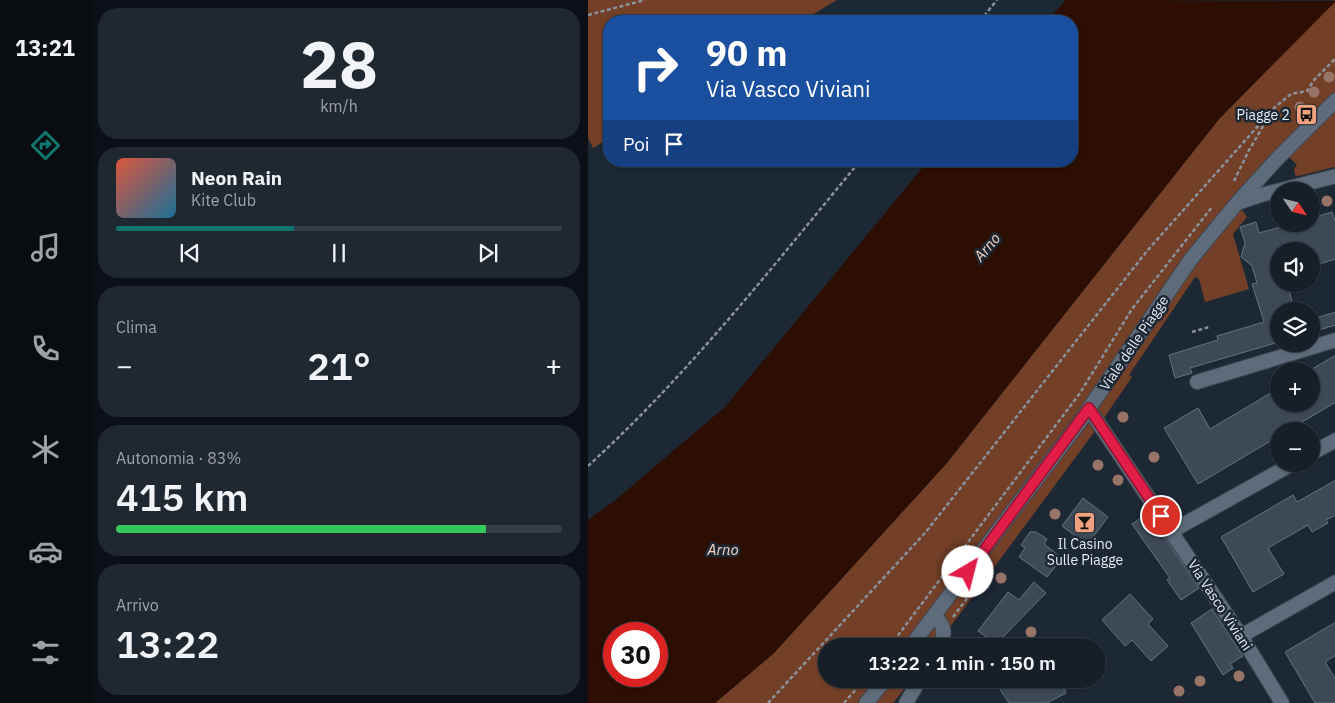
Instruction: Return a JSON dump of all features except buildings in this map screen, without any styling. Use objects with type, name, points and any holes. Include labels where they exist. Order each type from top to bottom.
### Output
[{"type":"street","name":"Viale delle Piagge","points":[[917,638],[1089,408],[1191,259],[1236,203],[1277,158],[1336,100]]},
{"type":"street","points":[[1236,203],[1336,176]]},
{"type":"street","points":[[1197,382],[1336,340]]},
{"type":"street","name":"Via Vasco Viviani","points":[[1089,408],[1241,636],[1282,703]]},
{"type":"street","points":[[1320,449],[1336,440]]},
{"type":"street","points":[[1172,532],[1278,472]]},
{"type":"street","points":[[1241,636],[1336,582]]},
{"type":"street","points":[[935,616],[944,629],[943,638]]},
{"type":"street","points":[[866,703],[878,688]]},
{"type":"street","points":[[906,703],[915,688]]},
{"type":"path","points":[[588,15],[645,0]]},
{"type":"path","points":[[985,15],[997,0]]},
{"type":"path","points":[[768,703],[924,533],[1147,251],[1274,108],[1292,94],[1307,91],[1314,80],[1336,58]]},
{"type":"path","points":[[1234,181],[1248,152],[1274,108]]},
{"type":"path","points":[[588,466],[628,430],[679,377],[754,290],[855,167]]},
{"type":"path","points":[[896,638],[1080,392],[1132,309],[1212,207]]},
{"type":"path","points":[[1192,332],[1209,326]]},
{"type":"path","points":[[844,703],[857,688]]},
{"type":"shaded area","points":[[588,0],[837,0],[812,15],[603,15],[603,142],[593,148],[588,138]]},
{"type":"shaded area","points":[[1335,0],[1335,167],[1298,176],[1295,175],[1294,169],[1297,165],[1284,152],[1237,203],[1247,217],[1233,234],[1249,289],[1205,302],[1199,279],[1195,277],[1129,375],[1132,377],[1095,431],[942,638],[818,638],[818,688],[905,688],[893,703],[715,703],[773,654],[946,464],[1219,119]]},
{"type":"water","name":"Arno","points":[[1066,0],[1336,1],[1219,119],[946,464],[773,654],[715,703],[588,703],[588,520],[613,502],[725,407],[923,167],[1078,167],[1078,15],[1052,15]]},
{"type":"place","name":"Piagge 2","points":[[1306,115]]},
{"type":"place","name":"Il Casino Sulle Piagge","points":[[1085,522]]},
{"type":"route","points":[[968,572],[1089,408],[1161,516]]}]
